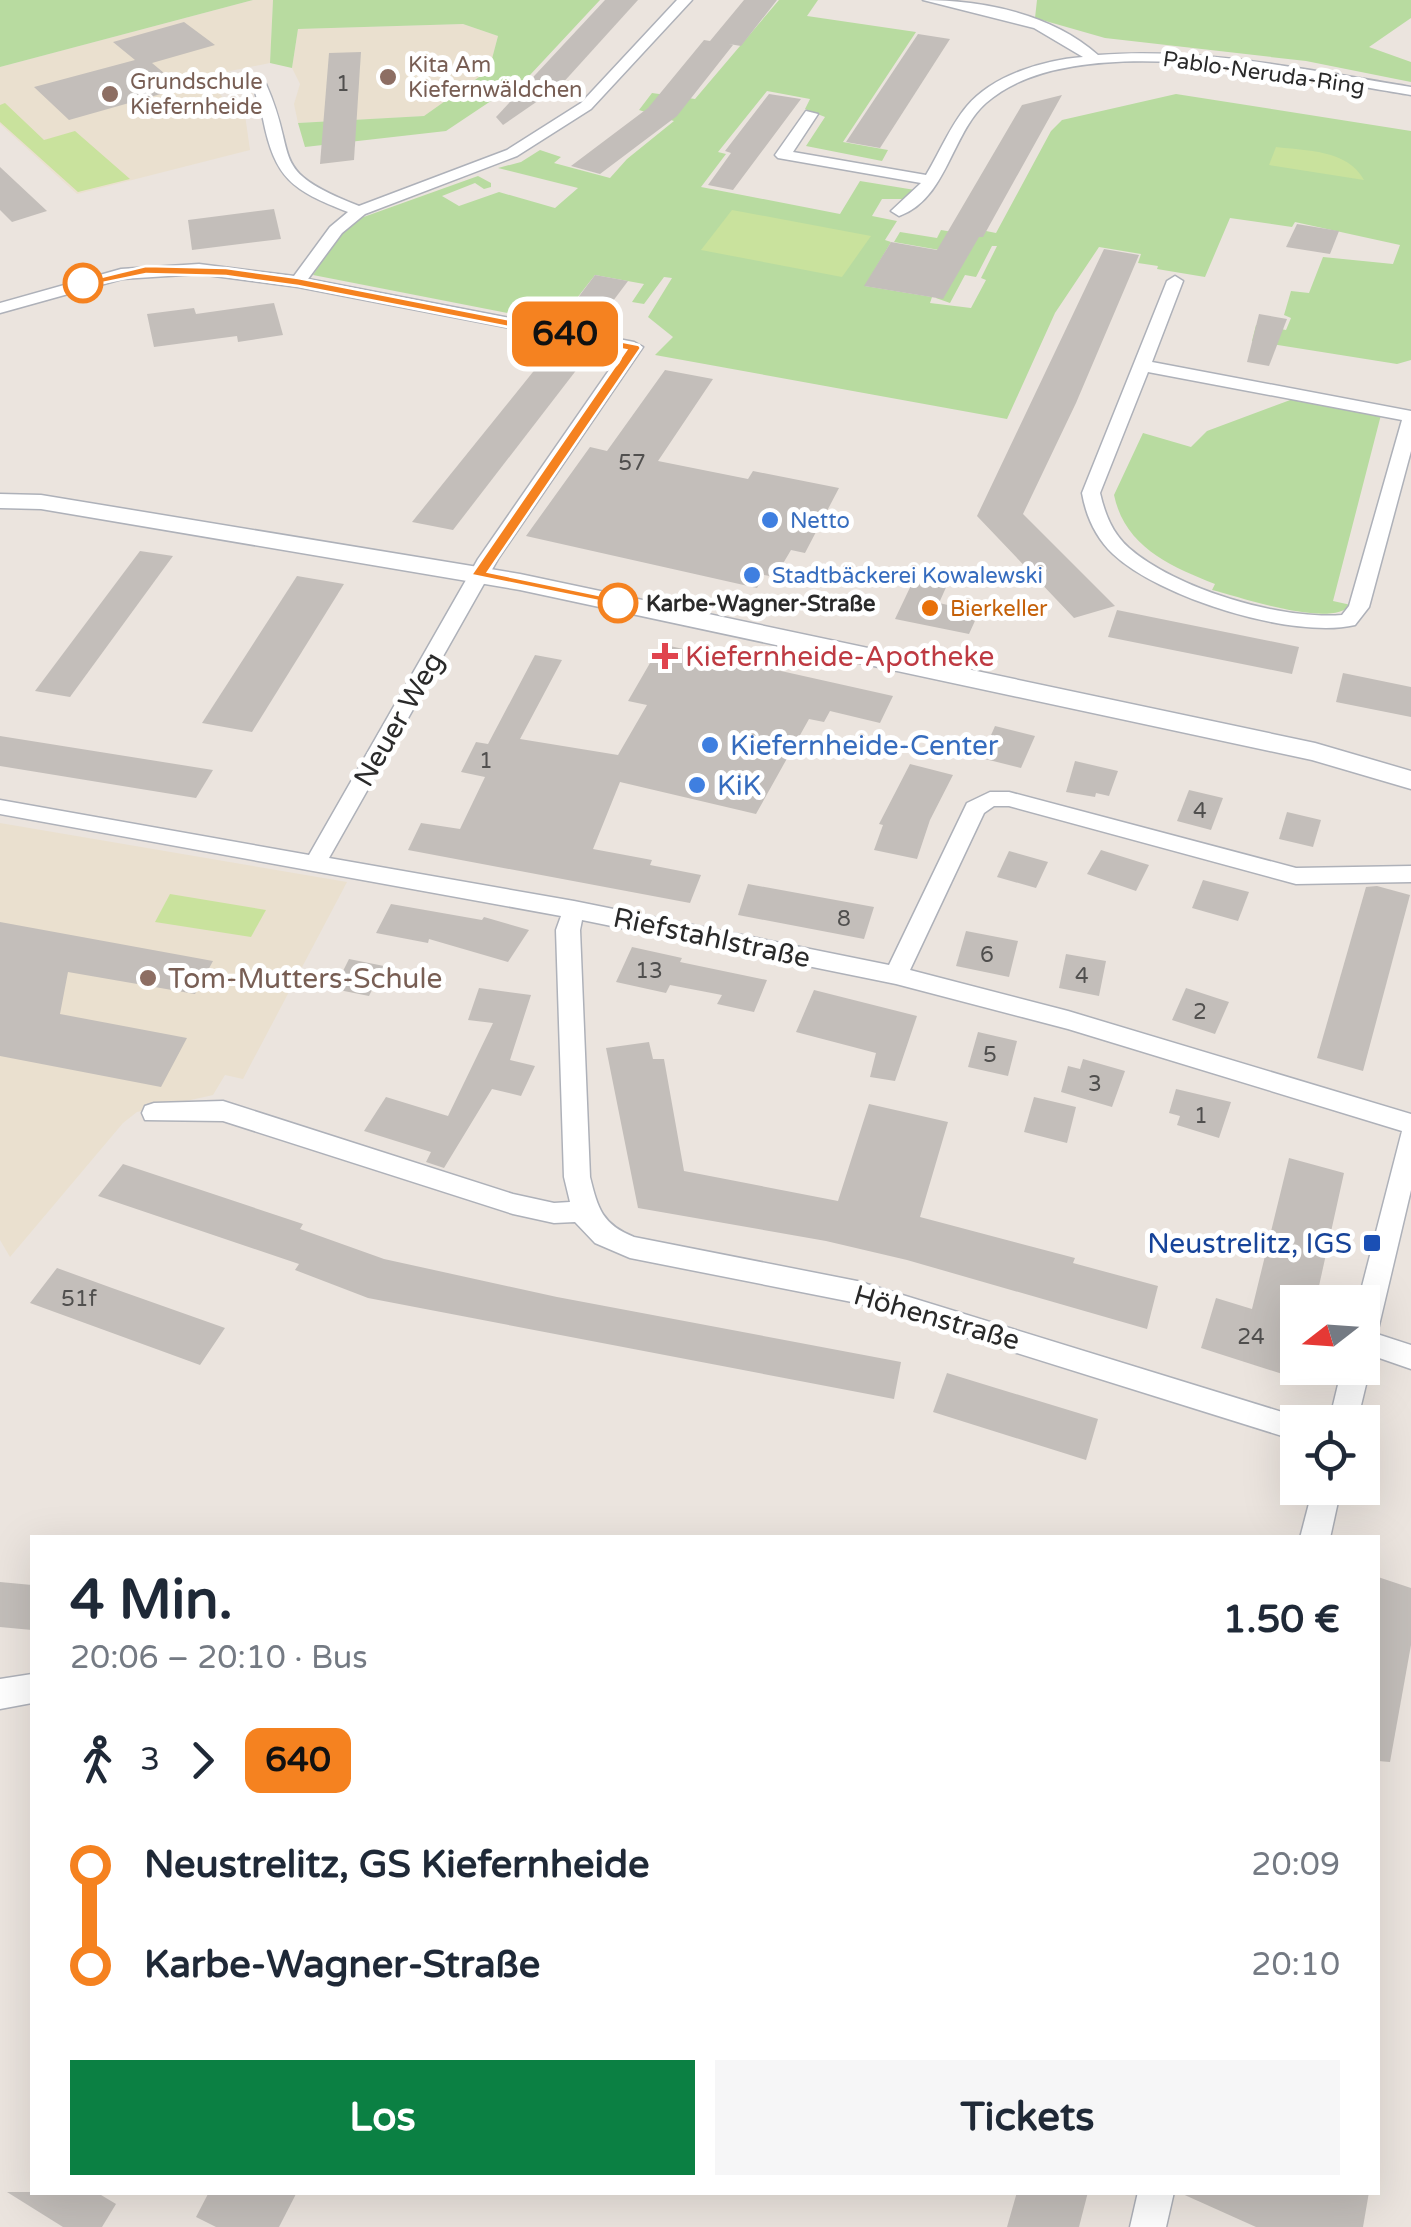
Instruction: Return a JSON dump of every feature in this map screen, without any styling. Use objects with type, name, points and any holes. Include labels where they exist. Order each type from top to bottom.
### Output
[{"type":"street","points":[[3,303],[146,270],[199,269],[298,282],[336,230],[359,211],[500,158],[586,106],[685,0]]},
{"type":"street","points":[[930,0],[1039,27],[1072,42],[1094,59]]},
{"type":"street","name":"Pablo-Neruda-Ring","points":[[898,211],[917,201],[986,96],[1039,71],[1094,59],[1181,58],[1411,92]]},
{"type":"street","points":[[259,84],[269,103],[278,150],[288,172],[359,211]]},
{"type":"street","points":[[810,114],[783,155],[930,180]]},
{"type":"street","name":"Neuer Weg","points":[[298,282],[634,348],[479,575],[316,862]]},
{"type":"street","points":[[1139,369],[1411,417],[1356,614],[1348,621],[1322,624],[1177,585],[1142,567],[1105,533],[1091,493],[1139,369],[1175,282]]},
{"type":"street","points":[[0,501],[42,502],[479,575],[1315,752],[1411,780]]},
{"type":"street","points":[[1315,752],[1348,752],[1411,765]]},
{"type":"street","points":[[896,975],[975,808],[990,799],[1009,799],[1296,876],[1320,878],[1376,869],[1411,874]]},
{"type":"street","name":"Riefstahlstraße","points":[[0,807],[574,909],[896,975],[1068,1020],[1411,1124]]},
{"type":"street","points":[[154,1113],[223,1111],[513,1204],[554,1213],[583,1210],[577,1177],[568,930],[574,909]]},
{"type":"street","points":[[1375,1285],[1411,1137]]},
{"type":"street","name":"Höhenstraße","points":[[583,1210],[604,1236],[630,1247],[856,1292],[1280,1423]]},
{"type":"street","points":[[1380,1346],[1411,1357]]},
{"type":"street","points":[[1316,1535],[1323,1505]]},
{"type":"street","points":[[0,1694],[30,1690]]},
{"type":"street","points":[[1148,2227],[1155,2195]]},
{"type":"shaded area","name":"Grundschule Kiefernheide","points":[[253,0],[273,0],[270,63],[230,71],[217,78],[214,87],[225,100],[244,108],[250,150],[77,194],[0,124],[0,67]]},
{"type":"shaded area","name":"Kita Am Kiefernwäldchen","points":[[463,24],[498,36],[489,70],[424,116],[298,123],[294,104],[300,84],[292,68],[298,29]]},
{"type":"shaded area","name":"Tom-Mutters-Schule","points":[[0,823],[347,882],[243,1079],[225,1075],[213,1095],[137,1112],[123,1123],[10,1257],[0,1240]]},
{"type":"green space","points":[[0,0],[253,0],[0,67]]},
{"type":"green space","points":[[273,0],[600,0],[530,75],[446,131],[305,147],[298,123],[424,116],[489,70],[498,36],[463,24],[298,29],[292,68],[270,63]]},
{"type":"green space","points":[[779,0],[818,0],[807,16],[916,32],[843,142],[888,150],[882,161],[806,146],[825,117],[805,109],[810,99],[767,91],[718,152],[726,154],[701,187],[840,214],[860,181],[915,190],[903,199],[882,199],[872,216],[897,221],[885,240],[891,242],[865,286],[932,297],[930,303],[971,308],[986,280],[981,278],[997,246],[992,246],[976,277],[965,275],[950,303],[936,298],[968,255],[894,242],[900,232],[937,238],[941,230],[982,237],[986,231],[996,233],[1051,131],[1062,120],[1176,94],[1411,131],[1411,360],[1397,364],[1252,341],[1256,325],[1286,330],[1291,318],[1284,315],[1291,291],[1309,293],[1323,257],[1393,264],[1400,245],[1295,222],[1292,227],[1230,218],[1205,277],[1157,269],[1158,266],[1138,263],[1141,254],[1099,247],[1055,313],[1007,419],[655,355],[673,337],[648,317],[672,278],[664,277],[644,304],[632,302],[644,284],[595,275],[577,298],[596,302],[593,307],[600,331],[313,275],[342,231],[358,219],[478,176],[491,183],[491,187],[484,189],[475,183],[442,196],[459,206],[499,192],[555,208],[578,188],[498,168],[521,162],[540,150],[561,157],[554,163],[610,178],[674,121],[639,110],[652,93],[695,99]]},
{"type":"green space","points":[[1037,0],[1411,0],[1411,18],[1369,47],[1411,62],[1411,82],[1306,61],[1105,38],[1035,18]]},
{"type":"green space","points":[[5,103],[44,140],[75,131],[130,179],[78,192],[0,122],[0,105]]},
{"type":"green space","points":[[1276,147],[1337,157],[1357,170],[1364,180],[1269,165]]},
{"type":"green space","points":[[732,210],[871,236],[842,277],[701,250]]},
{"type":"green space","points":[[1301,396],[1382,411],[1333,601],[1351,605],[1340,612],[1305,613],[1212,590],[1215,584],[1166,562],[1139,541],[1128,528],[1114,495],[1143,433],[1191,447],[1207,431]]},
{"type":"green space","points":[[170,894],[266,910],[251,937],[155,922]]},
{"type":"building","points":[[605,0],[638,0],[561,85],[503,125],[496,117]]},
{"type":"building","points":[[744,0],[777,0],[741,46],[729,44],[733,45],[677,116],[600,174],[571,166],[648,108],[704,40],[710,41]]},
{"type":"building","points":[[184,22],[215,45],[152,63],[182,88],[69,120],[34,87],[135,60],[113,42]]},
{"type":"building","points":[[918,34],[950,39],[880,148],[846,142]]},
{"type":"building","points":[[361,52],[354,160],[320,164],[329,53]]},
{"type":"building","points":[[769,94],[801,99],[733,190],[708,185],[731,153],[725,151]]},
{"type":"building","points":[[1062,95],[983,237],[979,237],[943,299],[864,286],[891,242],[937,250],[1022,105]]},
{"type":"building","points":[[0,167],[47,211],[12,222],[0,210]]},
{"type":"building","points":[[274,209],[281,239],[192,250],[188,220]]},
{"type":"building","points":[[1297,224],[1339,231],[1330,254],[1286,247]]},
{"type":"building","points":[[1104,249],[1139,255],[1023,514],[1115,606],[1074,618],[977,516]]},
{"type":"building","points":[[595,275],[628,281],[610,305],[577,299]]},
{"type":"building","points":[[274,303],[283,335],[238,342],[237,336],[154,347],[147,314],[194,308],[196,314]]},
{"type":"building","points":[[1259,314],[1287,319],[1269,366],[1247,362]]},
{"type":"building","points":[[545,357],[581,364],[453,530],[412,522]]},
{"type":"building","points":[[665,370],[713,379],[658,461],[748,479],[753,471],[839,488],[805,553],[791,550],[775,577],[764,575],[757,588],[526,536],[590,447],[607,451]]},
{"type":"building","points":[[140,551],[173,556],[70,697],[35,691]]},
{"type":"building","points":[[297,576],[344,584],[252,732],[202,723]]},
{"type":"building","name":"Bierkeller","points":[[915,577],[948,583],[939,603],[979,612],[969,634],[895,619]]},
{"type":"building","points":[[1117,610],[1299,647],[1292,674],[1108,637]]},
{"type":"building","points":[[661,644],[893,696],[880,723],[830,711],[824,722],[809,719],[756,814],[620,782],[593,849],[652,860],[650,865],[701,875],[690,903],[408,850],[421,823],[460,829],[485,777],[461,772],[476,742],[488,744],[535,655],[562,660],[520,739],[618,755],[647,705],[628,701]]},
{"type":"building","points":[[1343,673],[1411,687],[1411,717],[1336,702]]},
{"type":"building","points":[[995,726],[1035,736],[1021,768],[981,758]]},
{"type":"building","points":[[0,736],[213,770],[196,798],[0,766]]},
{"type":"building","points":[[1075,761],[1118,771],[1109,796],[1066,792]]},
{"type":"building","points":[[910,764],[953,775],[930,820],[917,859],[874,850],[883,825],[879,824]]},
{"type":"building","points":[[1189,790],[1223,798],[1211,830],[1177,821]]},
{"type":"building","points":[[1287,812],[1321,820],[1313,847],[1279,839]]},
{"type":"building","points":[[1101,850],[1149,865],[1136,891],[1087,874]]},
{"type":"building","points":[[1009,851],[1048,862],[1036,888],[997,877]]},
{"type":"building","points":[[1203,880],[1249,892],[1238,921],[1192,908]]},
{"type":"building","points":[[748,884],[874,907],[864,939],[738,915]]},
{"type":"building","points":[[1366,887],[1410,895],[1363,1071],[1317,1058]]},
{"type":"building","points":[[391,904],[482,920],[484,917],[529,930],[508,962],[429,939],[428,943],[376,933]]},
{"type":"building","points":[[0,922],[213,961],[195,994],[68,972],[60,1014],[187,1038],[161,1087],[0,1056]]},
{"type":"building","points":[[966,931],[1018,941],[1009,977],[956,966]]},
{"type":"building","points":[[632,947],[682,958],[680,962],[767,980],[754,1012],[717,1004],[722,995],[670,985],[666,993],[616,982]]},
{"type":"building","points":[[1066,954],[1106,961],[1099,996],[1059,988]]},
{"type":"building","points":[[349,959],[384,966],[369,996],[334,989]]},
{"type":"building","points":[[479,988],[531,995],[510,1060],[535,1066],[521,1096],[492,1089],[444,1168],[426,1162],[431,1152],[364,1131],[386,1097],[448,1116],[493,1023],[468,1020]]},
{"type":"building","points":[[1186,988],[1229,1002],[1215,1034],[1172,1020]]},
{"type":"building","points":[[814,990],[917,1016],[895,1081],[870,1077],[876,1053],[796,1032]]},
{"type":"building","points":[[978,1032],[1017,1041],[1008,1076],[968,1067]]},
{"type":"building","points":[[649,1042],[653,1059],[664,1059],[684,1171],[838,1201],[869,1104],[948,1122],[920,1217],[1075,1258],[1073,1263],[1158,1286],[1147,1329],[907,1260],[826,1241],[638,1208],[606,1048]]},
{"type":"building","points":[[1083,1059],[1125,1071],[1112,1107],[1061,1092],[1068,1066],[1080,1069]]},
{"type":"building","points":[[1176,1089],[1231,1102],[1219,1138],[1177,1125],[1180,1116],[1169,1113]]},
{"type":"building","points":[[1034,1097],[1076,1107],[1067,1143],[1024,1132]]},
{"type":"building","points":[[1289,1158],[1344,1173],[1319,1285],[1280,1285],[1280,1373],[1201,1348],[1216,1298],[1252,1309]]},
{"type":"building","points":[[123,1164],[303,1224],[300,1229],[384,1259],[557,1297],[901,1362],[894,1399],[368,1298],[295,1270],[299,1264],[98,1196]]},
{"type":"building","points":[[57,1268],[225,1328],[200,1365],[30,1303]]},
{"type":"building","points":[[947,1373],[1098,1419],[1086,1460],[933,1412]]},
{"type":"building","points":[[1380,1578],[1411,1588],[1411,1645],[1390,1762],[1380,1761]]},
{"type":"building","points":[[0,1582],[30,1585],[30,1630],[0,1627]]},
{"type":"building","points":[[7,2192],[101,2195],[116,2204],[102,2227],[63,2227]]},
{"type":"building","points":[[207,2195],[295,2195],[279,2227],[216,2227],[196,2217]]},
{"type":"building","points":[[1016,2195],[1087,2195],[1079,2227],[1007,2227]]},
{"type":"building","points":[[1185,2195],[1368,2195],[1363,2227],[1256,2227]]},
{"type":"bus line","name":"640","points":[[83,283],[167,268],[226,272],[298,282],[634,348],[479,575],[618,603]]},
{"type":"place","name":"Kita Am Kiefernwäldchen","points":[[388,77]]},
{"type":"place","name":"Grundschule Kiefernheide","points":[[110,94]]},
{"type":"place","name":"Netto","points":[[770,520]]},
{"type":"place","name":"Stadtbäckerei Kowalewski","points":[[752,575]]},
{"type":"place","name":"Karbe-Wagner-Straße","points":[[618,603]]},
{"type":"place","name":"Bierkeller","points":[[930,608]]},
{"type":"place","name":"Kiefernheide-Apotheke","points":[[665,656]]},
{"type":"place","name":"Kiefernheide-Center","points":[[710,745]]},
{"type":"place","name":"KiK","points":[[697,785]]},
{"type":"place","name":"Tom-Mutters-Schule","points":[[148,978]]},
{"type":"place","name":"Neustrelitz, IGS","points":[[1372,1243]]}]
